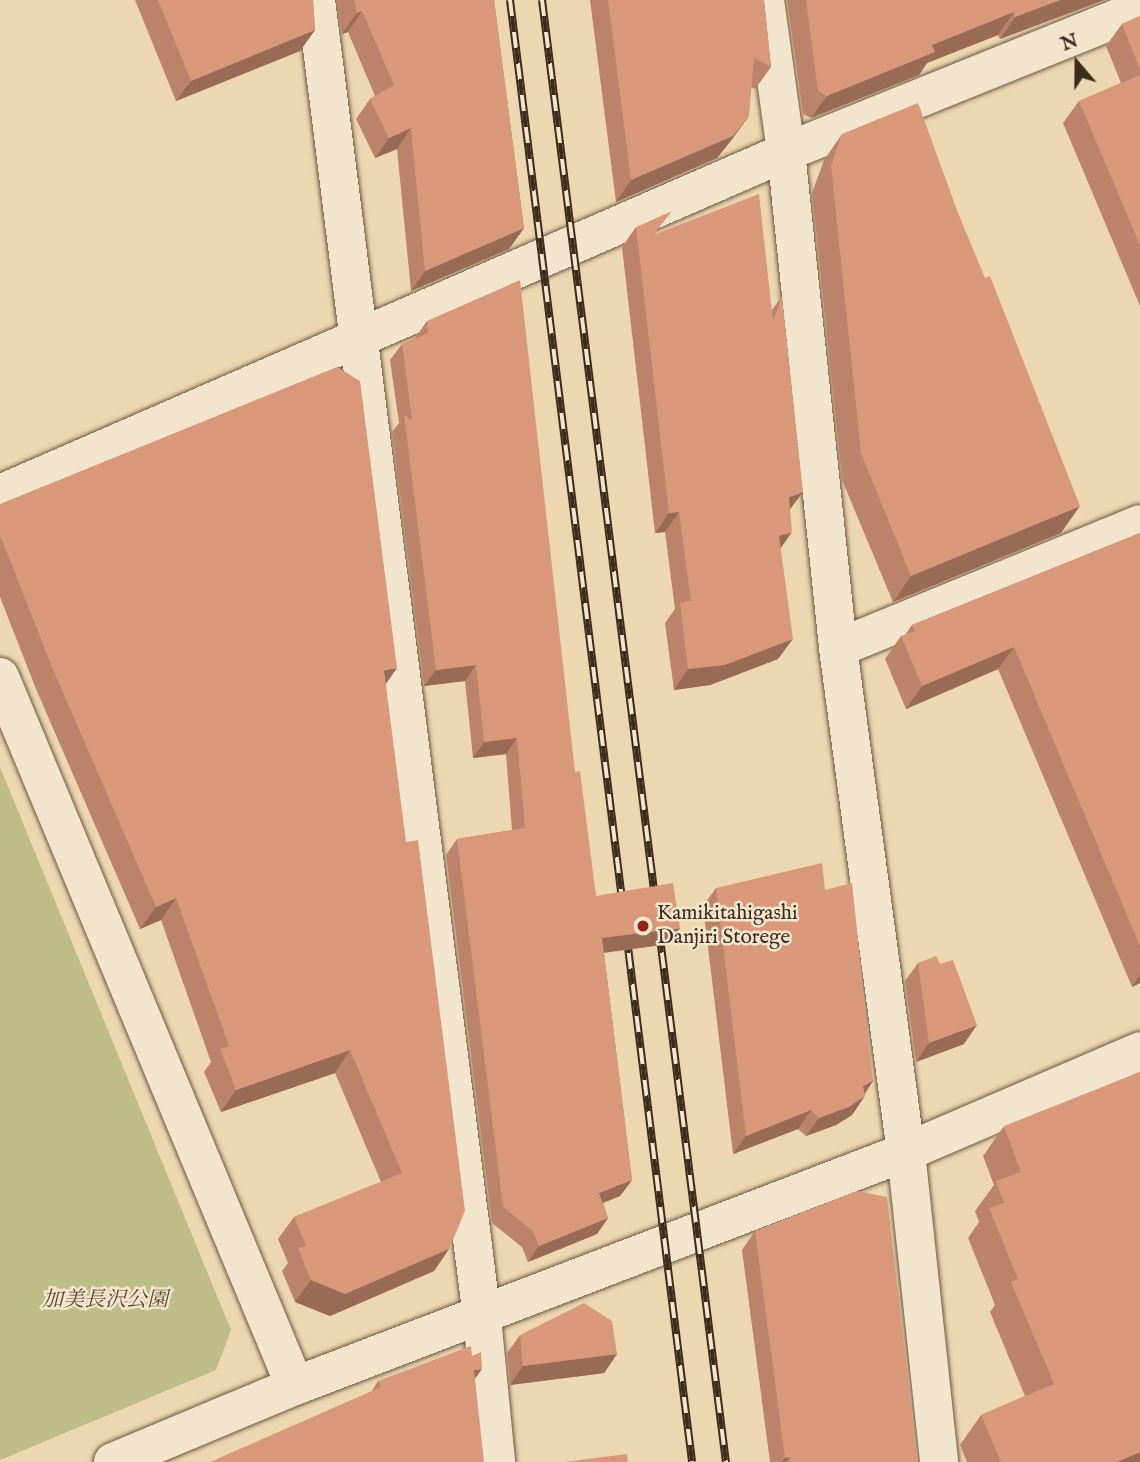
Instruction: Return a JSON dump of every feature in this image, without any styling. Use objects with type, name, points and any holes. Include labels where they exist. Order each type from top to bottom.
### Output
[{"type":"street","points":[[316,0],[482,1318],[496,1462]]},
{"type":"street","points":[[765,0],[786,152],[838,648],[906,1152],[939,1462]]},
{"type":"street","points":[[0,494],[360,340],[786,152],[1140,9]]},
{"type":"street","points":[[838,648],[1140,524]]},
{"type":"street","points":[[0,677],[295,1386]]},
{"type":"street","points":[[113,1462],[295,1386],[482,1318],[906,1152],[1140,1051]]},
{"type":"green space","name":"加美長沢公園","points":[[0,767],[231,1330],[216,1370],[0,1460]]},
{"type":"building","points":[[158,0],[313,0],[315,30],[191,81]]},
{"type":"building","points":[[354,0],[494,0],[524,228],[425,271],[411,128],[389,138],[370,99],[394,85],[362,11],[357,13]]},
{"type":"building","points":[[608,0],[764,0],[771,67],[754,58],[749,116],[733,136],[631,180]]},
{"type":"building","points":[[806,0],[1060,0],[1015,17],[1014,12],[932,45],[935,52],[827,96],[818,91]]},
{"type":"building","points":[[1140,16],[1140,69],[1122,24]]},
{"type":"building","points":[[1140,75],[1140,245],[1079,101]]},
{"type":"building","points":[[918,103],[958,213],[985,278],[990,276],[1080,506],[911,576],[861,453],[831,166],[842,134]]},
{"type":"building","points":[[759,194],[773,321],[782,296],[803,492],[789,497],[792,532],[779,536],[793,639],[725,665],[688,669],[680,603],[691,601],[679,512],[669,513],[636,227],[672,211],[653,235]]},
{"type":"building","points":[[520,280],[575,772],[580,771],[596,896],[673,883],[680,928],[602,938],[632,1180],[599,1193],[608,1218],[539,1246],[533,1231],[503,1207],[457,839],[525,828],[517,738],[484,742],[476,665],[436,670],[404,415],[412,420],[402,344],[428,333],[427,321]]},
{"type":"building","points":[[337,367],[360,381],[397,668],[384,670],[406,842],[418,840],[465,1211],[449,1249],[345,1294],[311,1280],[298,1248],[306,1246],[294,1217],[402,1173],[350,1050],[236,1090],[220,1049],[229,1046],[176,898],[156,907],[52,667],[0,535],[0,504]]},
{"type":"building","points":[[1140,533],[1140,946],[1014,647],[922,686],[901,636],[915,631],[912,625]]},
{"type":"building","points":[[822,863],[825,890],[852,883],[873,1081],[863,1086],[865,1096],[849,1107],[819,1118],[811,1110],[746,1136],[716,888]]},
{"type":"building","points":[[936,956],[940,964],[953,960],[977,1025],[929,1043],[918,963]]},
{"type":"building","points":[[1140,1072],[1140,1452],[1117,1462],[1001,1462],[981,1415],[1054,1384],[1011,1282],[1018,1279],[989,1208],[1004,1203],[996,1181],[1021,1172],[1004,1126]]},
{"type":"building","points":[[857,1191],[887,1197],[918,1462],[790,1462],[790,1457],[785,1458],[755,1231]]},
{"type":"building","points":[[584,1303],[612,1321],[617,1354],[523,1366],[520,1335]]},
{"type":"building","points":[[471,1346],[472,1356],[481,1352],[482,1369],[474,1370],[484,1462],[210,1462],[381,1387],[378,1381]]},
{"type":"building","points":[[627,1454],[628,1462],[564,1462]]},
{"type":"railway","points":[[510,0],[692,1462]]},
{"type":"railway","points":[[542,0],[726,1462]]},
{"type":"place","name":"Kamikitahigashi Danjiri Storege","points":[[643,926]]}]
